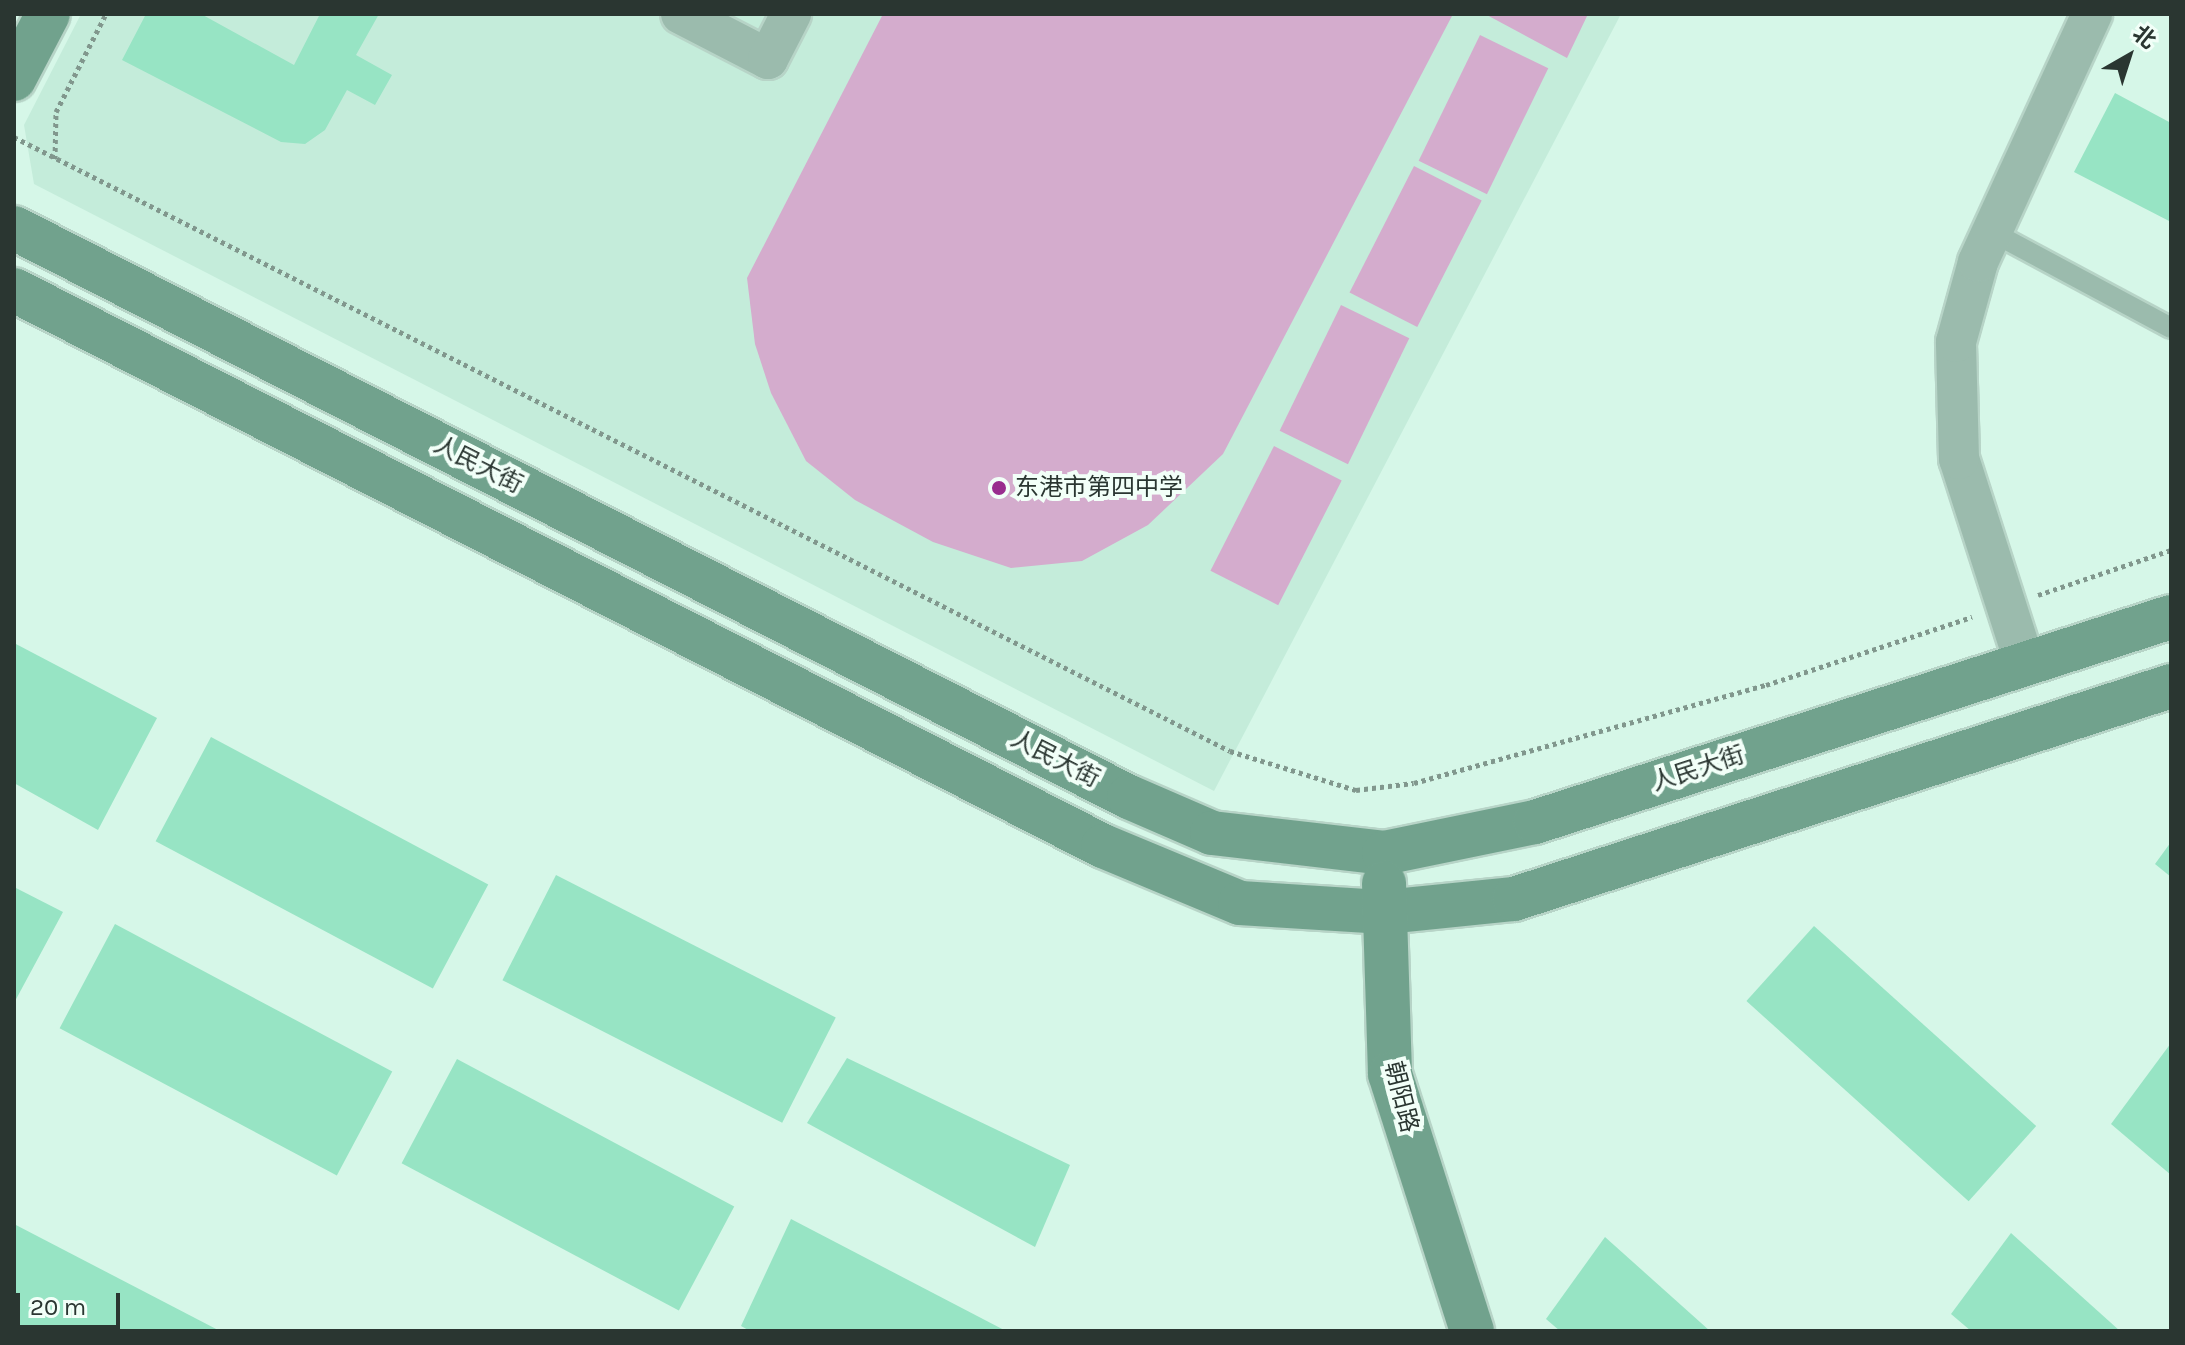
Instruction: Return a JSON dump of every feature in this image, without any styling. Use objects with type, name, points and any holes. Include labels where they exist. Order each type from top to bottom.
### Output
[{"type":"main road","points":[[14,79],[48,14]]},
{"type":"main road","name":"人民大街","points":[[14,228],[1129,797],[1212,833],[1384,853],[1535,822],[2171,617]]},
{"type":"main road","points":[[14,290],[1103,846],[1240,903],[1385,912],[1514,899],[2171,686]]},
{"type":"main road","name":"朝阳路","points":[[1384,853],[1390,1074],[1472,1331]]},
{"type":"street","points":[[681,14],[768,59],[791,14]]},
{"type":"street","points":[[2025,664],[1959,459],[1956,342],[1992,232],[2092,14]]},
{"type":"lane","points":[[1992,232],[2171,328]]},
{"type":"path","points":[[55,159],[56,112],[106,14]]},
{"type":"path","points":[[14,137],[1230,751],[1356,790],[1414,783],[1766,685],[2171,550]]},
{"type":"shaded area","name":"东港市第四中学","points":[[81,14],[1621,14],[1214,791],[34,184],[24,125]]},
{"type":"shaded area","points":[[883,14],[1453,14],[1223,454],[1148,525],[1082,561],[1011,568],[933,542],[855,500],[806,461],[771,393],[755,344],[747,278]]},
{"type":"shaded area","points":[[1485,14],[1588,14],[1567,58]]},
{"type":"shaded area","points":[[1480,35],[1548,68],[1487,194],[1419,161]]},
{"type":"shaded area","points":[[1414,166],[1482,201],[1417,327],[1350,293]]},
{"type":"shaded area","points":[[1341,305],[1409,338],[1348,464],[1280,431]]},
{"type":"shaded area","points":[[1274,446],[1342,481],[1278,605],[1210,571]]},
{"type":"building","points":[[146,14],[201,14],[294,65],[320,14],[379,14],[356,55],[392,75],[375,105],[347,90],[325,130],[305,144],[281,142],[122,60]]},
{"type":"building","points":[[2115,93],[2171,123],[2171,222],[2074,172]]},
{"type":"building","points":[[14,643],[157,718],[98,830],[14,783]]},
{"type":"building","points":[[211,737],[488,884],[433,989],[156,841]]},
{"type":"building","points":[[2171,842],[2171,877],[2155,864]]},
{"type":"building","points":[[556,875],[836,1018],[782,1123],[502,980]]},
{"type":"building","points":[[14,887],[63,912],[14,1003]]},
{"type":"building","points":[[115,924],[392,1071],[337,1176],[60,1028]]},
{"type":"building","points":[[1814,926],[2036,1126],[1969,1201],[1746,1001]]},
{"type":"building","points":[[2171,1043],[2171,1175],[2111,1124]]},
{"type":"building","points":[[847,1058],[1070,1165],[1035,1247],[807,1123]]},
{"type":"building","points":[[457,1059],[734,1206],[679,1311],[402,1163]]},
{"type":"building","points":[[791,1219],[1006,1331],[750,1331],[741,1326]]},
{"type":"building","points":[[14,1224],[220,1331],[14,1331]]},
{"type":"building","points":[[2011,1233],[2120,1331],[1971,1331],[1951,1314]]},
{"type":"building","points":[[1605,1237],[1710,1331],[1560,1331],[1546,1319]]},
{"type":"place","name":"东港市第四中学","points":[[999,488]]}]
